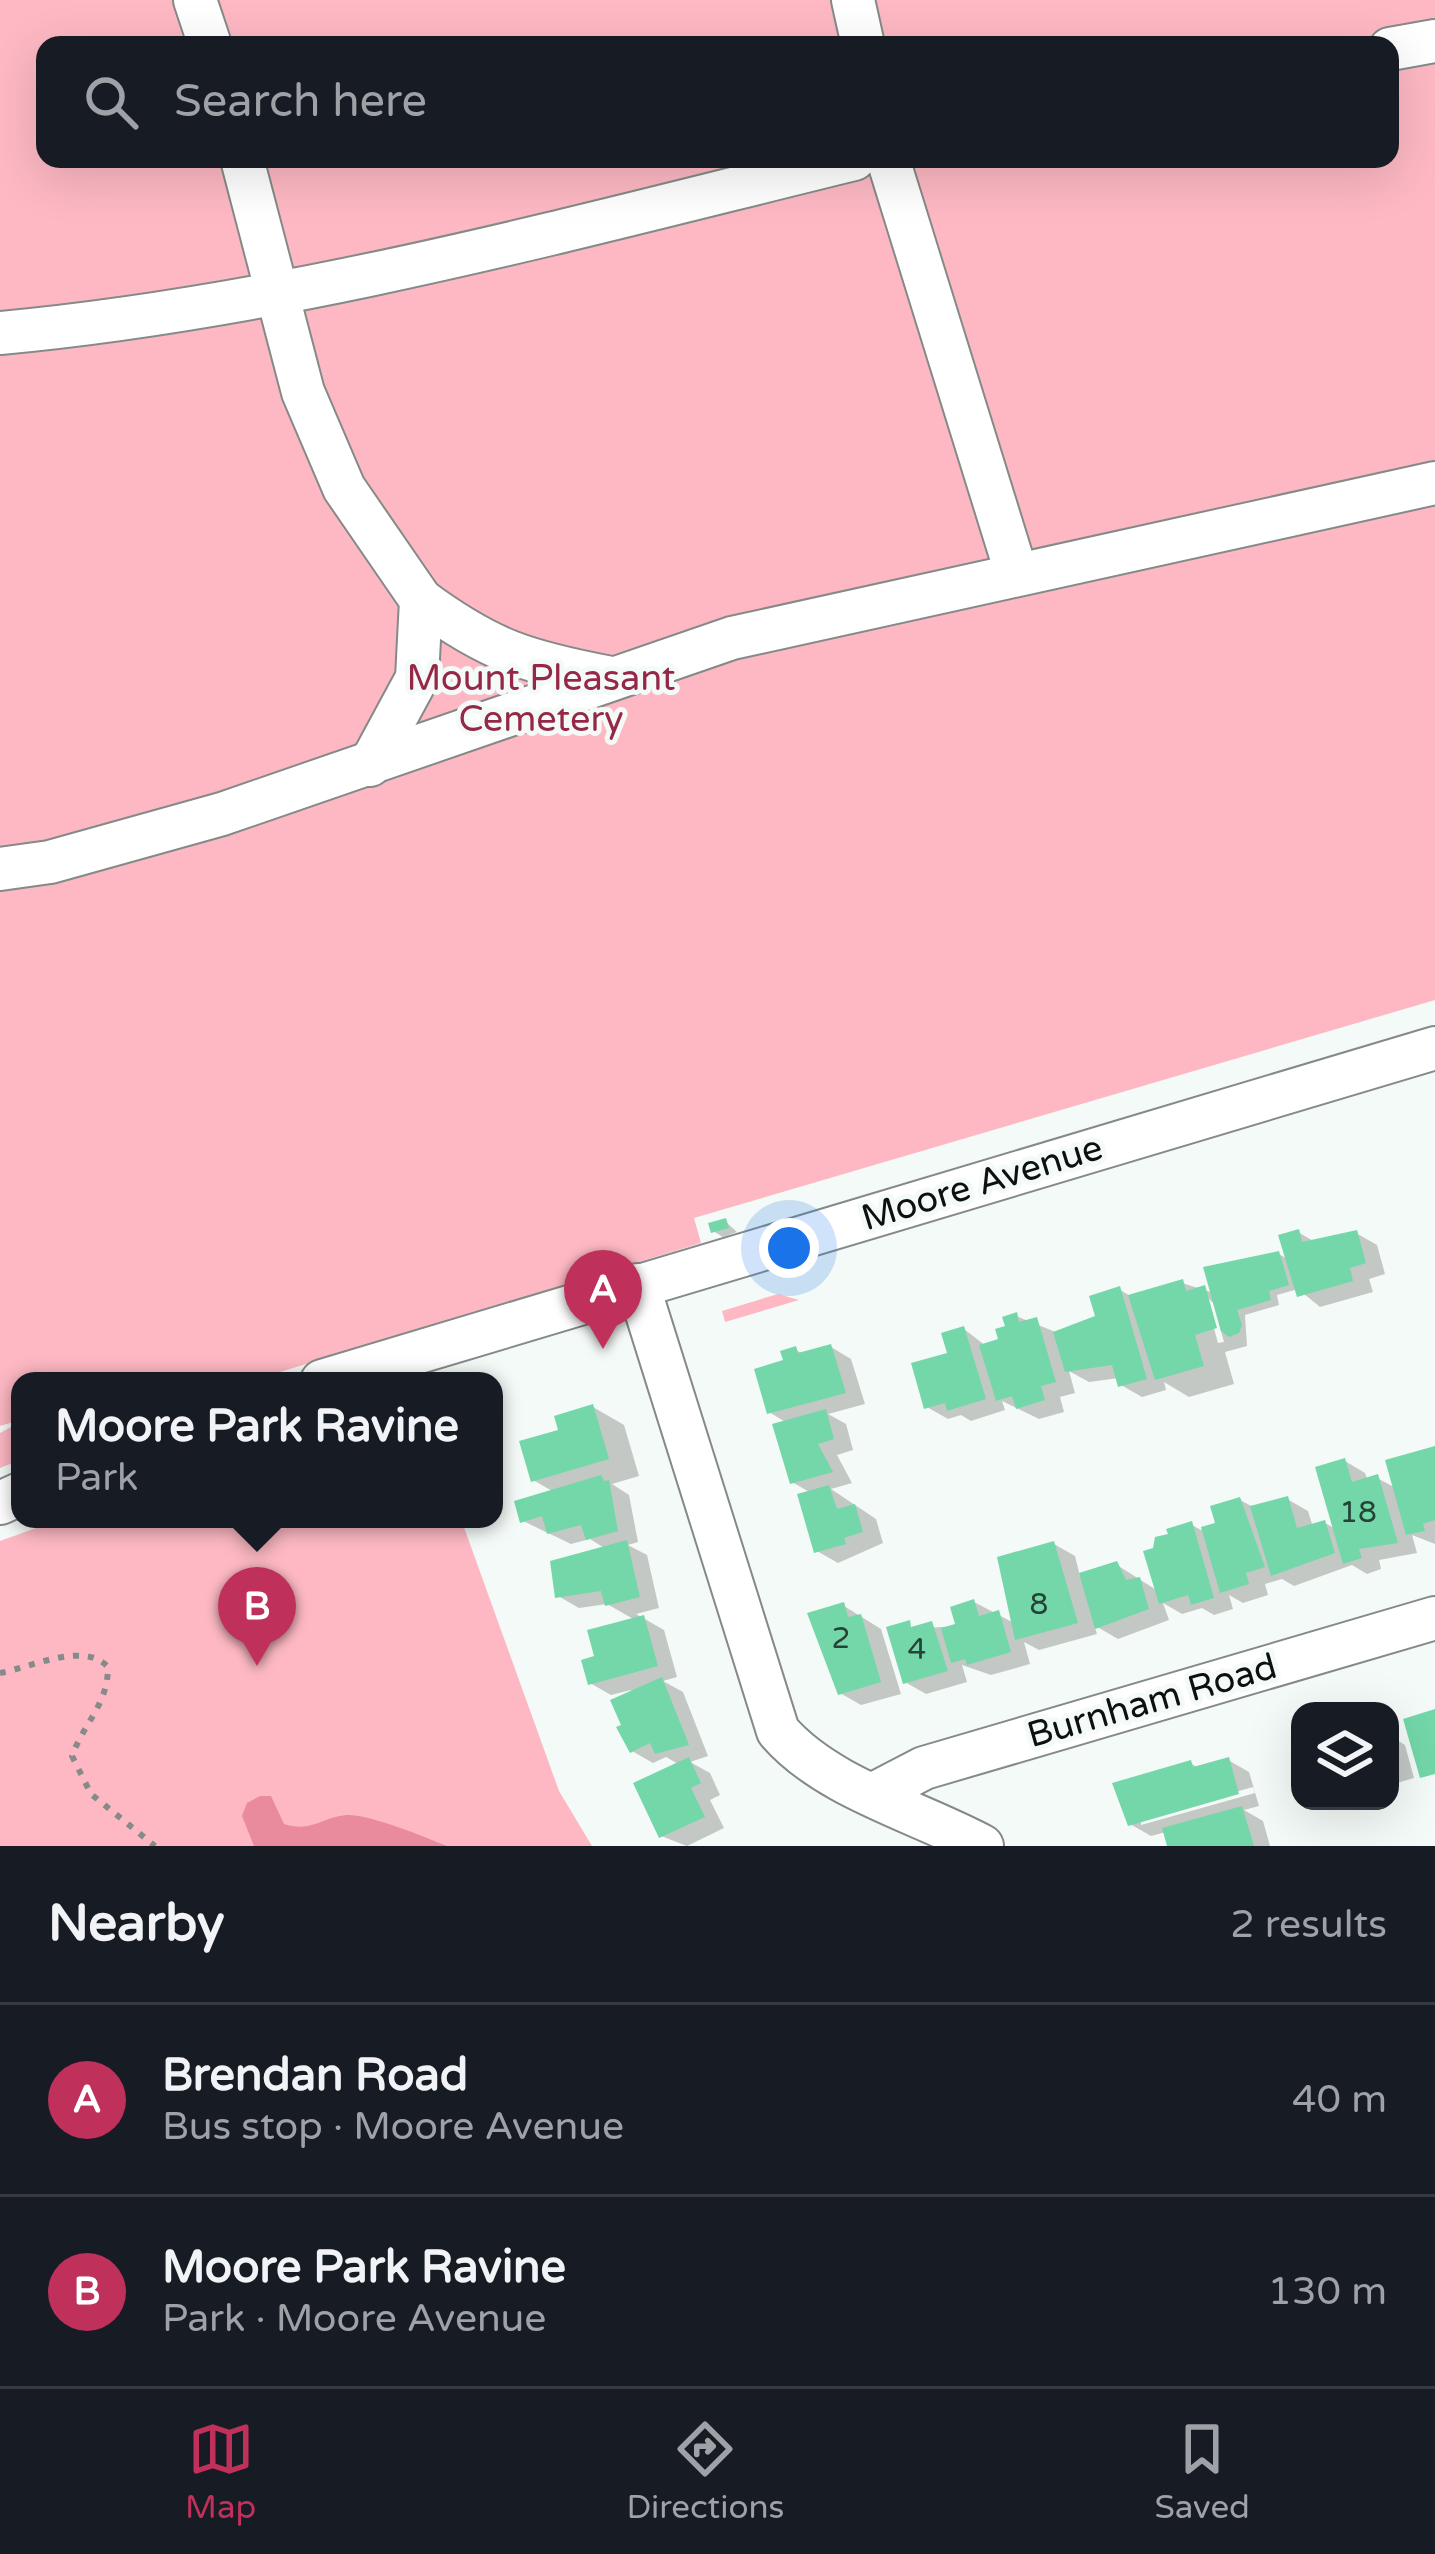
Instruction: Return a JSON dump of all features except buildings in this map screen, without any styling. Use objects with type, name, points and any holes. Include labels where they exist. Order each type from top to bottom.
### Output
[{"type":"street","points":[[195,0],[207,36]]},
{"type":"street","points":[[853,0],[860,36]]},
{"type":"street","points":[[1399,47],[1435,40]]},
{"type":"street","points":[[244,168],[303,392],[344,488],[421,600],[472,637],[526,662],[611,678]]},
{"type":"street","points":[[0,333],[277,294],[816,168]]},
{"type":"street","points":[[891,168],[1016,572]]},
{"type":"street","points":[[0,868],[137,840],[370,765],[732,638],[1016,572],[1358,504],[1435,483]]},
{"type":"street","points":[[370,765],[417,678],[421,600]]},
{"type":"street","name":"Moore Avenue","points":[[444,1372],[642,1298],[1435,1048]]},
{"type":"street","name":"Moore Avenue","points":[[357,1372],[642,1298],[1435,1075]]},
{"type":"street","points":[[642,1298],[778,1731],[792,1748],[982,1846]]},
{"type":"street","name":"Burnham Road","points":[[874,1794],[924,1768],[1435,1618]]},
{"type":"path","points":[[0,1672],[82,1654],[99,1657],[109,1667],[101,1709],[80,1733],[72,1756],[91,1794],[155,1846]]},
{"type":"green space","name":"Mount Pleasant Cemetery","points":[[0,0],[1435,0],[1435,1000],[694,1218],[701,1243],[280,1372],[11,1372],[11,1423],[0,1426]]},
{"type":"green space","points":[[778,1294],[799,1300],[725,1322],[722,1311]]},
{"type":"green space","points":[[11,1427],[11,1464],[0,1468],[0,1433]]},
{"type":"green space","points":[[36,1528],[464,1528],[559,1791],[592,1846],[0,1846],[0,1541]]},
{"type":"shaded area","points":[[271,1796],[284,1824],[302,1827],[338,1816],[357,1816],[447,1846],[254,1846],[242,1816],[247,1803]]},
{"type":"place","name":"Brendan Road","points":[[603,1349]]},
{"type":"place","name":"Moore Park Ravine","points":[[257,1666]]}]
